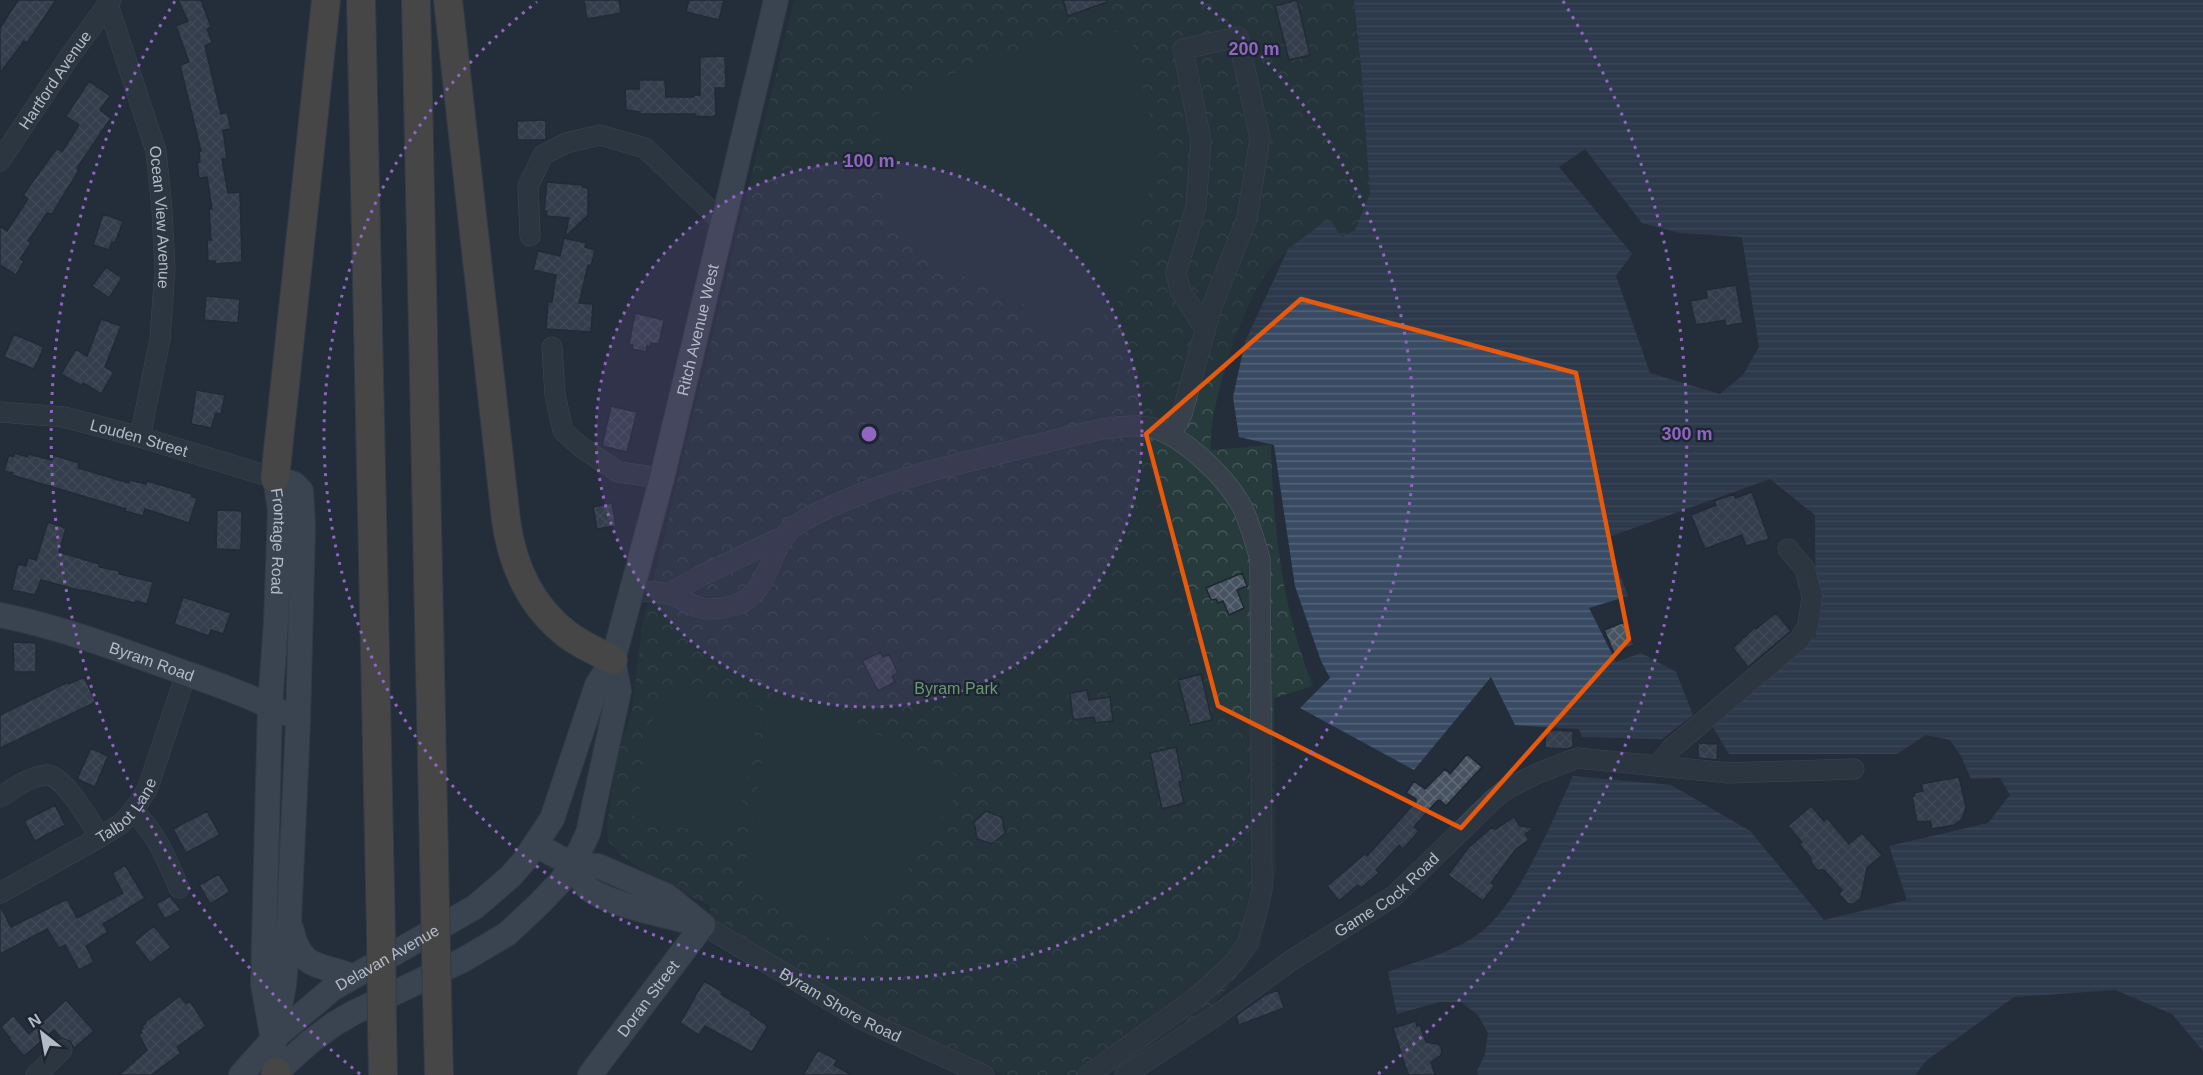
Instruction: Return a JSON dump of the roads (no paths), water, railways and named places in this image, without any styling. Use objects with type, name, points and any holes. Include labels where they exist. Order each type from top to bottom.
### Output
[{"type":"highway","points":[[275,478],[326,0]]},
{"type":"highway","points":[[361,0],[383,1075]]},
{"type":"highway","points":[[416,0],[439,1075]]},
{"type":"highway","points":[[448,0],[511,548],[529,591],[553,622],[569,636],[613,660]]},
{"type":"main road","name":"Ritch Avenue West","points":[[536,845],[552,819],[597,685],[613,660],[662,478],[776,0]]},
{"type":"main road","name":"Frontage Road","points":[[274,1038],[284,985],[290,921],[303,525],[301,491],[294,484],[275,478],[280,510],[270,706],[262,984],[274,1038],[275,1074]]},
{"type":"main road","name":"Byram Road","points":[[0,615],[60,629],[186,674],[270,706],[298,722]]},
{"type":"main road","name":"Ritch Avenue West","points":[[573,865],[588,833],[619,690],[613,660]]},
{"type":"main road","name":"Byram Shore Road","points":[[536,845],[573,865],[588,888],[605,897],[703,925]]},
{"type":"main road","name":"Delavan Avenue","points":[[242,1075],[274,1038],[315,1002],[352,976],[475,907],[511,876],[536,845]]},
{"type":"main road","name":"Delavan Avenue","points":[[275,1074],[310,1042],[353,1013],[463,960],[507,934],[538,905],[573,865]]},
{"type":"main road","points":[[290,921],[299,952],[313,965],[352,976]]},
{"type":"main road","name":"Doran Street","points":[[591,1074],[703,925]]},
{"type":"street","name":"Hartford Avenue","points":[[0,161],[109,2]]},
{"type":"street","name":"Ocean View Avenue","points":[[109,2],[156,151],[162,209],[165,269],[160,339],[140,437]]},
{"type":"street","points":[[1172,434],[1182,414],[1205,329],[1247,218],[1260,138],[1238,37],[1183,49],[1201,141],[1196,207],[1176,273],[1180,290],[1205,329]]},
{"type":"street","points":[[530,236],[528,186],[543,154],[566,143],[600,135],[645,148],[722,222]]},
{"type":"street","points":[[552,347],[555,394],[563,431],[581,447],[618,472],[662,478]]},
{"type":"street","name":"Louden Street","points":[[0,412],[64,417],[140,437],[275,478]]},
{"type":"street","points":[[669,594],[700,576],[783,537],[793,527],[812,515],[900,479],[959,463],[1119,427],[1137,425],[1172,434],[1206,464],[1239,502],[1249,522],[1260,559],[1262,890],[1247,944],[1234,963],[1197,997],[1088,1075]]},
{"type":"street","points":[[632,592],[669,594],[700,608],[722,608],[737,604],[752,597],[763,582],[783,537]]},
{"type":"street","points":[[1657,766],[1672,748],[1799,640],[1808,627],[1812,596],[1805,569],[1788,549]]},
{"type":"street","name":"Talbot Lane","points":[[0,893],[100,837],[121,824],[133,811],[147,790],[186,674]]},
{"type":"street","name":"Game Cock Road","points":[[1125,1075],[1214,1017],[1292,960],[1394,896],[1505,790],[1536,774],[1577,758],[1730,773],[1854,769]]},
{"type":"street","points":[[0,797],[32,779],[54,775],[65,785],[100,837]]},
{"type":"street","points":[[133,811],[147,824],[179,888]]},
{"type":"street","name":"Byram Shore Road","points":[[703,925],[863,1020],[984,1075]]},
{"type":"street","points":[[36,1075],[62,1050]]},
{"type":"water","points":[[1354,0],[2203,0],[2203,1051],[2172,1014],[2115,990],[2014,997],[1926,1061],[1915,1075],[1478,1075],[1477,1071],[1485,1054],[1488,1033],[1478,1015],[1461,1002],[1439,1002],[1397,1014],[1388,972],[1456,947],[1477,935],[1492,922],[1520,884],[1573,776],[1671,785],[1750,831],[1824,920],[1907,900],[1889,846],[1988,823],[2010,795],[2000,778],[1971,779],[1961,756],[1950,740],[1926,735],[1897,754],[1729,754],[1711,724],[1816,636],[1815,515],[1770,479],[1606,538],[1628,596],[1589,608],[1616,662],[1641,653],[1676,672],[1693,715],[1662,739],[1582,737],[1579,729],[1515,725],[1491,677],[1414,770],[1300,708],[1330,678],[1321,661],[1295,586],[1274,445],[1239,437],[1233,397],[1245,342],[1288,249],[1324,222],[1331,222],[1342,237],[1355,230],[1370,194]],"holes":[[[1585,149],[1642,223],[1680,233],[1742,237],[1759,347],[1743,375],[1720,394],[1650,373],[1616,276],[1632,254],[1559,167]]]},
{"type":"park label","name":"Byram Park","points":[[956,688]]}]
